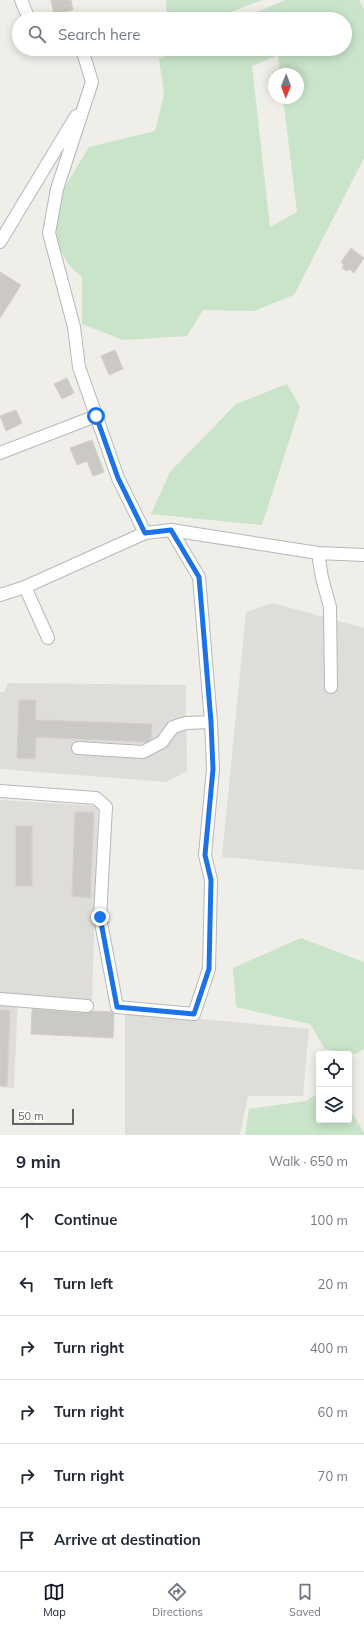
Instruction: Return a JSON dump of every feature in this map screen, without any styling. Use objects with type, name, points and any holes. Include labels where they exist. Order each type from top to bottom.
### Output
[{"type":"street","points":[[21,0],[26,12]]},
{"type":"street","points":[[84,56],[92,82],[57,189],[49,233],[74,327],[79,368],[118,478],[145,533]]},
{"type":"street","points":[[0,242],[88,96]]},
{"type":"street","points":[[0,453],[96,416]]},
{"type":"street","points":[[0,791],[96,798],[106,807],[100,917],[117,1007],[194,1014],[209,969],[211,880],[205,855],[213,769],[211,722],[199,577],[171,530]]},
{"type":"street","points":[[0,596],[24,587],[145,533],[171,530],[318,553],[364,555]]},
{"type":"street","points":[[318,553],[322,578],[330,607],[331,687]]},
{"type":"street","points":[[24,587],[48,638]]},
{"type":"street","points":[[78,748],[142,752],[162,742],[173,728],[186,723],[211,722]]},
{"type":"street","points":[[0,999],[87,1006]]},
{"type":"shaded area","points":[[273,603],[364,628],[364,870],[222,857],[246,612]]},
{"type":"shaded area","points":[[8,683],[186,685],[187,771],[167,782],[0,769],[0,692],[4,692]]},
{"type":"shaded area","points":[[0,800],[98,806],[92,1001],[18,997],[14,1088],[0,1087]]},
{"type":"shaded area","points":[[125,1012],[309,1029],[303,1096],[248,1096],[240,1135],[125,1135]]},
{"type":"green space","points":[[166,0],[262,0],[231,12],[167,12]]},
{"type":"green space","points":[[285,0],[359,0],[364,9],[364,158],[294,295],[254,311],[203,310],[187,336],[123,340],[82,324],[82,277],[69,265],[53,238],[63,190],[89,147],[155,131],[164,94],[159,59],[165,56],[276,56],[252,66],[270,227],[297,212],[284,104],[304,104],[304,68],[279,68],[278,56],[352,56],[352,12],[257,12]]},
{"type":"green space","points":[[287,384],[300,407],[262,525],[151,514],[170,472],[236,404]]},
{"type":"green space","points":[[301,938],[364,962],[364,1049],[355,1054],[352,1054],[352,1051],[325,1049],[310,1024],[236,1007],[233,968]]},
{"type":"green space","points":[[316,1095],[316,1123],[352,1123],[352,1114],[364,1132],[364,1135],[245,1135],[249,1109],[306,1101]]},
{"type":"building","points":[[51,0],[71,0],[73,10],[54,12]]},
{"type":"building","points":[[351,248],[364,258],[354,273],[349,269],[347,271],[342,268],[344,265],[341,262]]},
{"type":"building","points":[[0,272],[21,285],[0,318]]},
{"type":"building","points":[[115,350],[123,369],[109,375],[101,356]]},
{"type":"building","points":[[67,378],[74,393],[62,399],[54,384]]},
{"type":"building","points":[[16,410],[22,423],[6,431],[0,416]]},
{"type":"building","points":[[92,440],[104,472],[93,476],[87,461],[77,465],[70,448]]},
{"type":"building","points":[[19,700],[36,700],[35,720],[152,724],[151,739],[147,742],[36,737],[35,759],[17,758]]},
{"type":"building","points":[[75,812],[94,812],[90,898],[72,896]]},
{"type":"building","points":[[16,826],[32,826],[32,886],[16,886]]},
{"type":"building","points":[[32,1009],[86,1013],[92,1011],[112,1012],[114,1014],[113,1038],[31,1034]]},
{"type":"building","points":[[0,1010],[10,1010],[7,1086],[0,1086]]},
{"type":"route","points":[[96,416],[118,478],[145,533],[171,530],[199,577],[211,722],[213,769],[205,855],[211,880],[209,969],[194,1014],[117,1007],[100,917]]}]
